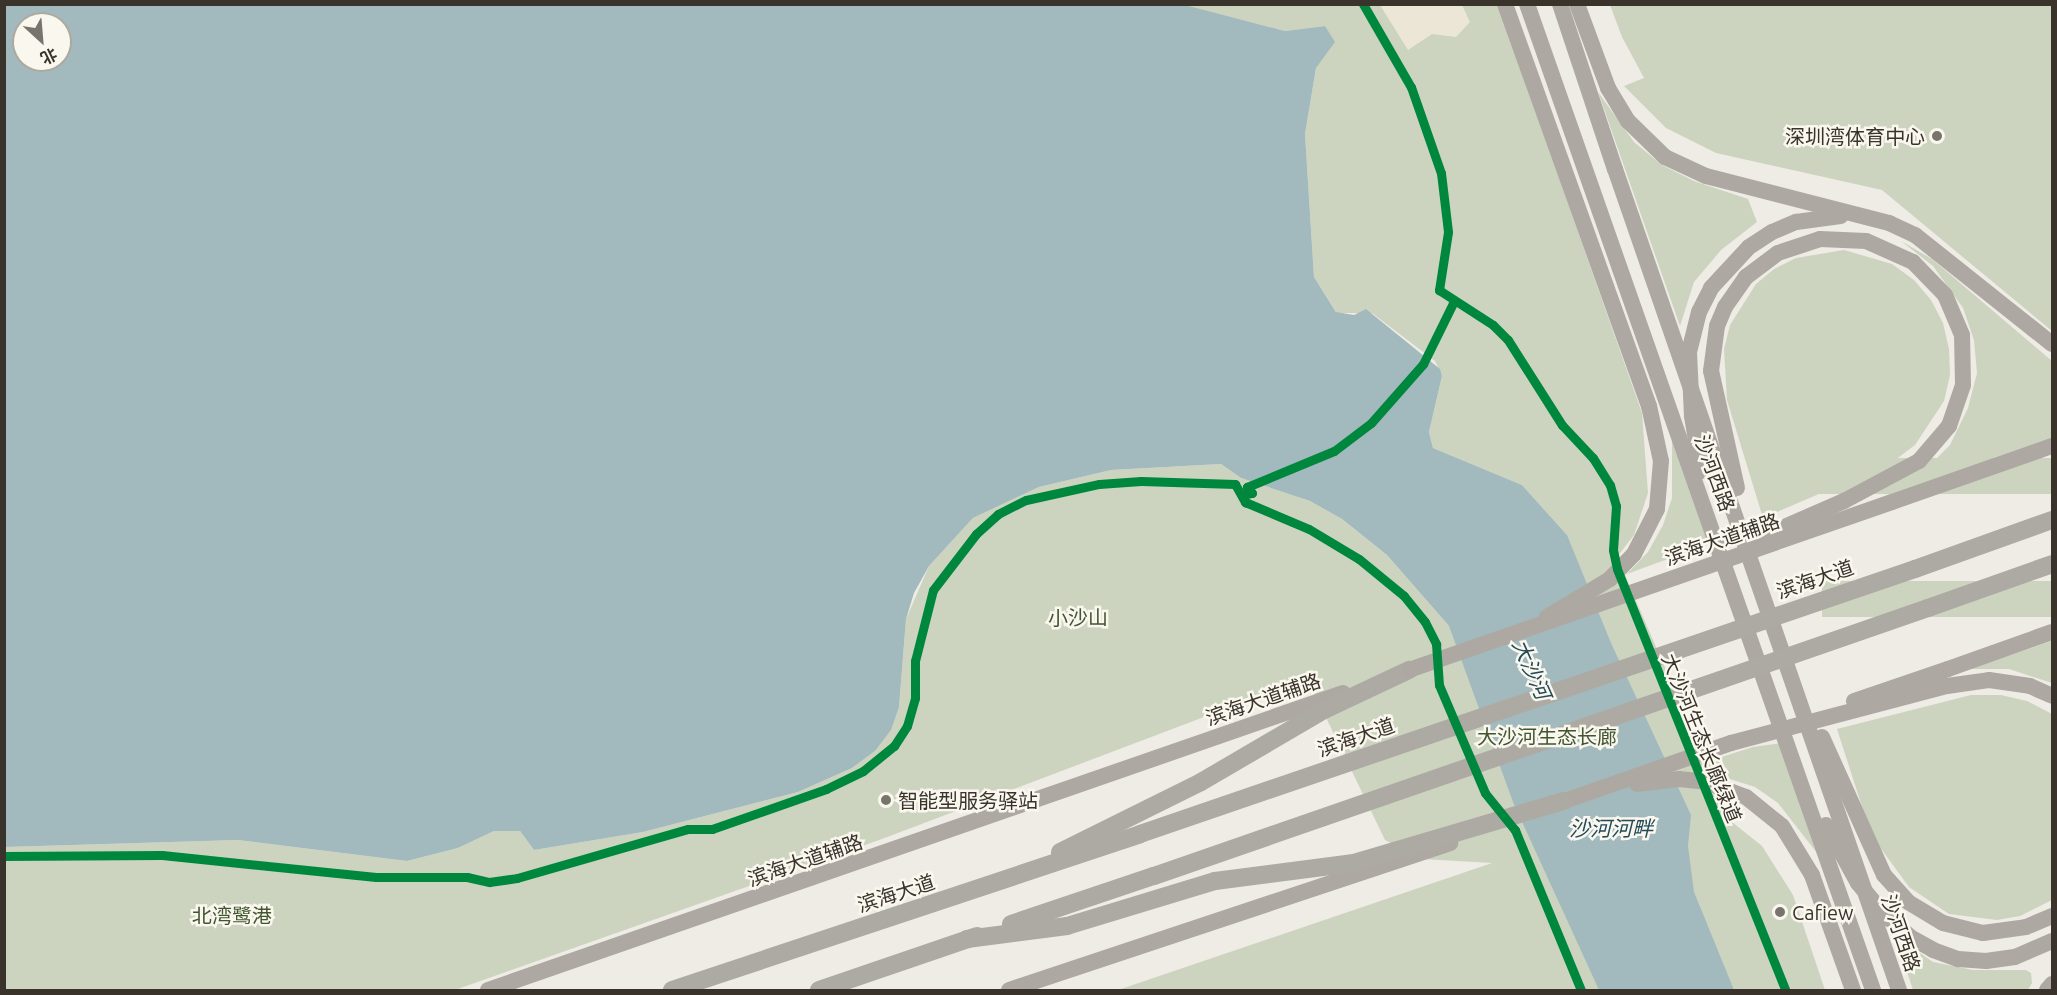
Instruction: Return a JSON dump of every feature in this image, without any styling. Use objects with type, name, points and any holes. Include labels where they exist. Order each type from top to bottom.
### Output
[{"type":"highway","name":"滨海大道","points":[[672,990],[984,888],[2052,520]]},
{"type":"highway","points":[[819,990],[2052,564]]},
{"type":"highway","points":[[984,888],[1200,782],[1326,709],[1409,670]]},
{"type":"highway","points":[[967,939],[1067,926],[1160,897],[1232,878],[1354,863],[1563,801]]},
{"type":"main road","points":[[1505,4],[1604,277],[1654,423],[1662,478],[1657,509],[1634,554],[1610,579],[1550,616],[1505,637]]},
{"type":"main road","name":"沙河西路","points":[[1526,4],[1796,762],[1873,990]]},
{"type":"main road","name":"沙河西路","points":[[1560,4],[1899,990]]},
{"type":"main road","points":[[1577,4],[1608,88],[1628,121],[1665,157],[1706,176],[1889,223],[1935,248],[2052,344]]},
{"type":"main road","points":[[1720,550],[1696,445],[1689,352],[1699,312],[1711,288],[1749,247],[1796,222],[1838,216],[1862,217]]},
{"type":"main road","points":[[1685,574],[1778,528],[1844,501],[1919,461],[1948,426],[1964,385],[1962,335],[1945,295],[1913,262],[1866,241],[1820,239],[1778,253],[1737,288],[1717,326],[1712,351],[1713,393],[1750,553]]},
{"type":"main road","name":"滨海大道辅路","points":[[488,990],[2052,446]]},
{"type":"main road","points":[[1009,990],[1168,938],[2052,632]]},
{"type":"main road","points":[[1789,669],[1884,875],[1908,902],[1943,923],[1983,933],[2026,927],[2052,916]]},
{"type":"main road","points":[[1731,743],[1947,686],[1989,680],[2020,683],[2052,696]]},
{"type":"main road","points":[[1796,762],[1858,883],[1884,914],[1910,938],[1934,950],[1958,958],[1986,961],[2015,957],[2052,941]]},
{"type":"main road","points":[[1563,801],[1650,781],[1679,779],[1706,782],[1746,797],[1782,825],[1804,859],[1853,990]]},
{"type":"main road","points":[[2047,990],[2052,984]]},
{"type":"green space","points":[[1181,5],[1498,5],[1642,413],[1648,493],[1634,535],[1617,557],[1706,762],[1753,747],[1781,743],[1817,853],[1778,803],[1755,787],[1711,773],[1732,822],[1762,846],[1793,895],[1825,990],[1118,990],[1492,863],[1422,859],[1385,840],[1307,678],[882,839],[455,990],[5,990],[4,847],[238,840],[407,861],[458,848],[494,831],[520,831],[534,850],[643,832],[798,792],[852,768],[875,751],[899,707],[906,619],[929,566],[973,518],[1039,487],[1111,470],[1221,464],[1241,478],[1310,501],[1342,519],[1387,555],[1449,626],[1567,535],[1522,485],[1433,448],[1429,432],[1442,376],[1435,361],[1372,313],[1337,313],[1314,277],[1305,134],[1316,68],[1324,52],[1325,26],[1285,31]]},
{"type":"green space","name":"深圳湾体育中心","points":[[1610,5],[2052,5],[2052,331],[1882,190],[1716,153],[1666,128],[1624,86],[1644,78],[1622,37]]},
{"type":"green space","points":[[1598,92],[1634,142],[1662,165],[1694,181],[1748,199],[1757,222],[1721,250],[1694,282],[1680,326]]},
{"type":"green space","points":[[1901,241],[1932,259],[2052,361],[2052,438],[1884,495],[1915,480],[1950,445],[1968,408],[1977,373],[1974,340],[1963,308],[1933,266]]},
{"type":"green space","points":[[1844,250],[1892,264],[1914,280],[1931,300],[1943,323],[1949,349],[1950,375],[1944,401],[1915,445],[1891,463],[1763,518],[1727,400],[1724,349],[1730,325],[1756,284],[1774,269],[1796,258]]},
{"type":"green space","points":[[1672,435],[1711,543],[1627,574],[1648,552],[1663,525],[1672,498]]},
{"type":"green space","points":[[1783,458],[2052,458],[2052,494],[1783,494]]},
{"type":"green space","points":[[1822,581],[2052,581],[2052,617],[1822,617]]},
{"type":"green space","points":[[2052,641],[2052,683],[2009,669],[1969,669]]},
{"type":"green space","points":[[1971,695],[2001,695],[2027,701],[2052,714],[2052,900],[2020,916],[1997,920],[1949,914],[1909,887],[1879,846],[1866,819],[1837,729]]},
{"type":"green space","points":[[1895,936],[1933,962],[1973,970],[2026,970],[2031,973],[2032,983],[2028,990],[1913,990]]},
{"type":"shaded area","points":[[1380,5],[1462,5],[1470,22],[1456,37],[1432,34],[1408,50]]},
{"type":"water","points":[[1181,4],[1285,31],[1325,26],[1335,42],[1316,68],[1305,134],[1314,277],[1336,312],[1354,315],[1366,309],[1440,369],[1442,376],[1429,432],[1433,448],[1522,485],[1567,535],[1611,643],[1691,815],[1688,846],[1694,892],[1734,990],[1599,990],[1513,802],[1449,626],[1387,555],[1342,519],[1310,501],[1241,478],[1221,464],[1111,470],[1039,487],[973,518],[929,566],[914,593],[906,619],[899,707],[891,730],[875,751],[852,768],[798,792],[643,832],[534,850],[520,831],[494,831],[458,848],[407,861],[238,840],[5,847],[4,5]]},
{"type":"cycle path","name":"大沙河生态长廊绿道","points":[[1363,4],[1411,87],[1441,173],[1448,232],[1439,290],[1493,325],[1508,340],[1562,425],[1593,458],[1610,485],[1616,506],[1613,550],[1617,569],[1785,990]]},
{"type":"cycle path","points":[[1243,495],[1252,493],[1247,487],[1334,451],[1371,423],[1423,364],[1454,301]]},
{"type":"cycle path","points":[[4,856],[162,855],[376,877],[467,877],[489,882],[517,878],[688,829],[712,829],[826,789],[863,771],[894,746],[907,726],[915,698],[915,661],[933,590],[976,534],[998,514],[1026,500],[1099,484],[1141,481],[1235,484],[1245,502],[1309,529],[1359,559],[1404,596],[1425,622],[1436,644],[1439,685],[1485,793],[1515,830],[1581,990]]},
{"type":"place","name":"深圳湾体育中心","points":[[1937,136]]},
{"type":"place","name":"智能型服务驿站","points":[[886,800]]},
{"type":"place","name":"Cafiew","points":[[1780,912]]},
{"type":"park label","name":"小沙山","points":[[1078,617]]},
{"type":"park label","name":"大沙河生态长廊","points":[[1547,736]]},
{"type":"park label","name":"北湾鹭港","points":[[232,915]]},
{"type":"water label","name":"大沙河","points":[[1532,669]]},
{"type":"water label","name":"沙河河畔","points":[[1611,828]]}]
